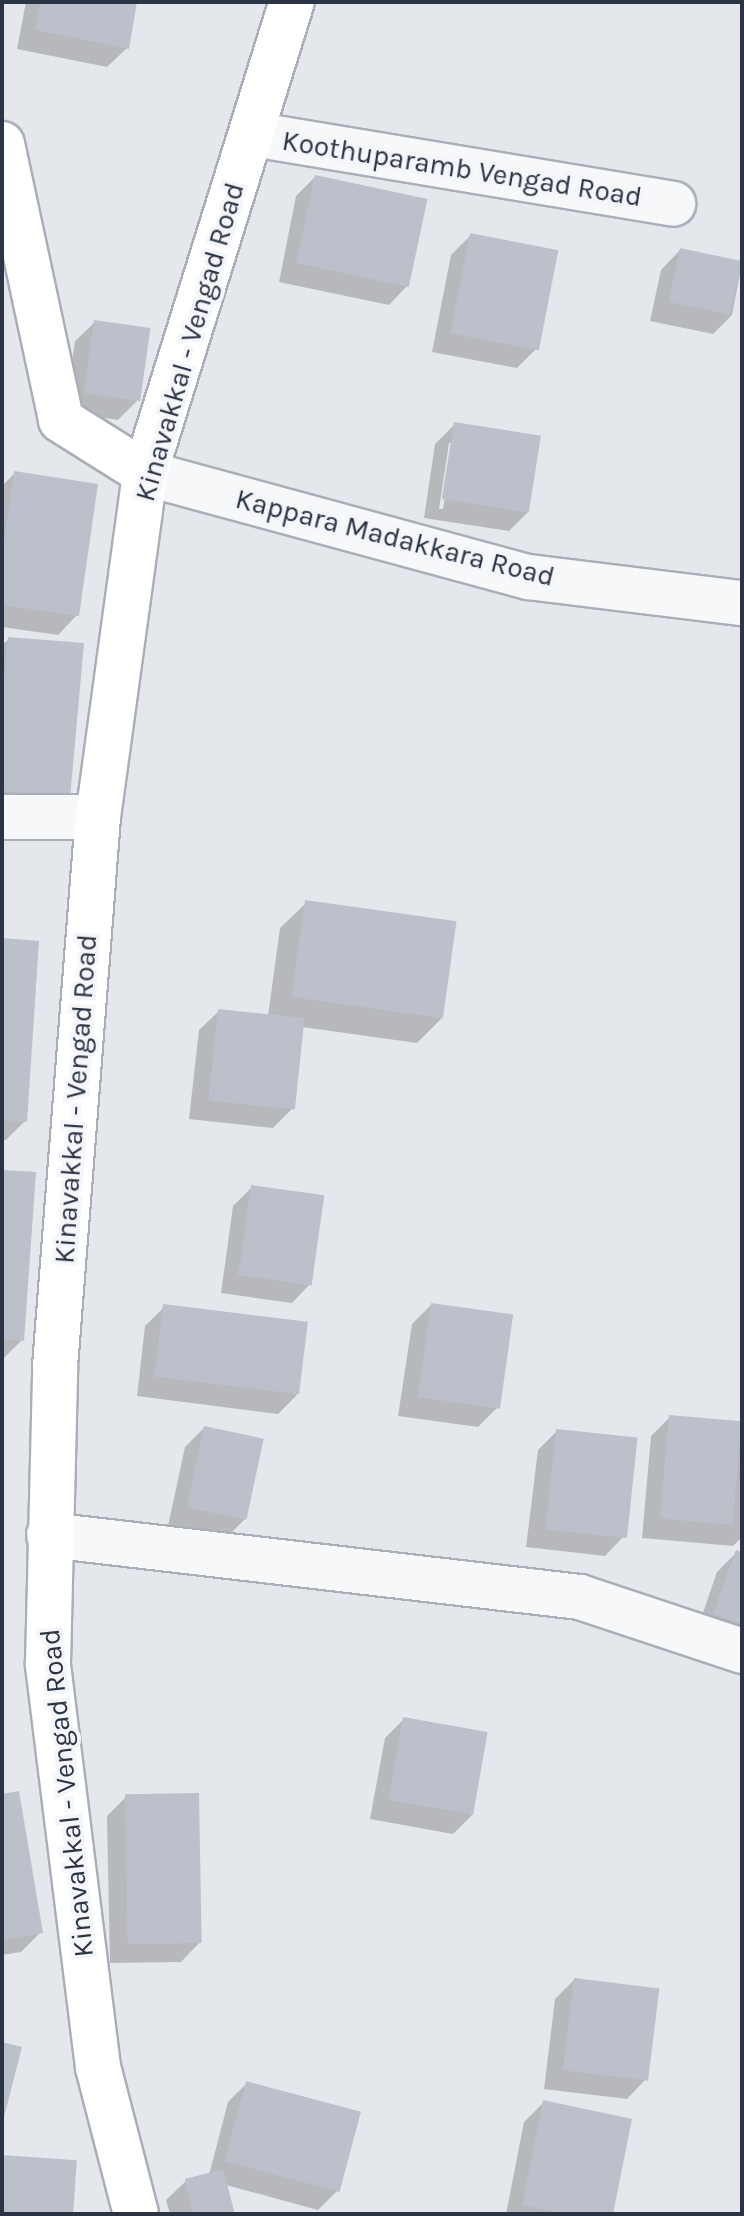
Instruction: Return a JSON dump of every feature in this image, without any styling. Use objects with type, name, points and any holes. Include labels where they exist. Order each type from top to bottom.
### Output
[{"type":"main road","name":"Kinavakkal - Vengad Road","points":[[136,2214],[98,2067],[48,1663],[55,1366],[98,817],[145,473],[292,2]]},
{"type":"main road","points":[[2,144],[61,420],[145,473]]},
{"type":"street","name":"Koothuparamb Vengad Road","points":[[252,134],[673,204]]},
{"type":"street","name":"Kappara Madakkara Road","points":[[145,473],[529,577],[742,603]]},
{"type":"street","points":[[2,817],[98,817]]},
{"type":"street","points":[[49,1535],[580,1597],[742,1651]]},
{"type":"building","points":[[40,2],[137,2],[129,49],[35,30]]},
{"type":"building","points":[[315,175],[427,199],[409,287],[296,263]]},
{"type":"building","points":[[470,233],[558,250],[539,350],[451,333]]},
{"type":"building","points":[[680,248],[742,261],[730,315],[669,302]]},
{"type":"building","points":[[94,320],[150,328],[140,401],[84,393]]},
{"type":"building","points":[[454,422],[541,436],[529,513],[442,499]]},
{"type":"building","points":[[14,471],[98,484],[79,616],[2,605],[2,555]]},
{"type":"building","points":[[8,637],[84,643],[70,798],[2,791],[2,697]]},
{"type":"building","points":[[305,900],[457,921],[443,1018],[291,997]]},
{"type":"building","points":[[2,938],[39,941],[27,1122],[2,1120]]},
{"type":"building","points":[[218,1009],[305,1018],[295,1110],[208,1100]]},
{"type":"building","points":[[2,1170],[36,1172],[24,1341],[2,1339]]},
{"type":"building","points":[[251,1185],[324,1195],[312,1285],[238,1275]]},
{"type":"building","points":[[431,1303],[513,1315],[500,1409],[418,1397]]},
{"type":"building","points":[[163,1304],[308,1322],[299,1394],[154,1376]]},
{"type":"building","points":[[669,1415],[742,1421],[733,1525],[660,1519]]},
{"type":"building","points":[[204,1426],[264,1439],[246,1520],[187,1507]]},
{"type":"building","points":[[556,1429],[638,1438],[627,1538],[545,1529]]},
{"type":"building","points":[[736,1550],[742,1552],[742,1624],[713,1614]]},
{"type":"building","points":[[403,1717],[488,1732],[473,1815],[388,1800]]},
{"type":"building","points":[[19,1791],[43,1933],[2,1940],[2,1794]]},
{"type":"building","points":[[199,1793],[202,1943],[128,1944],[125,1794]]},
{"type":"building","points":[[574,1978],[659,1988],[648,2081],[563,2070]]},
{"type":"building","points":[[2,2042],[22,2047],[3,2121],[2,2120]]},
{"type":"building","points":[[246,2081],[361,2112],[339,2192],[225,2161]]},
{"type":"building","points":[[543,2100],[632,2119],[613,2214],[564,2214],[522,2205]]},
{"type":"building","points":[[2,2155],[77,2160],[73,2214],[2,2214]]},
{"type":"building","points":[[223,2169],[235,2214],[194,2214],[185,2179]]}]
